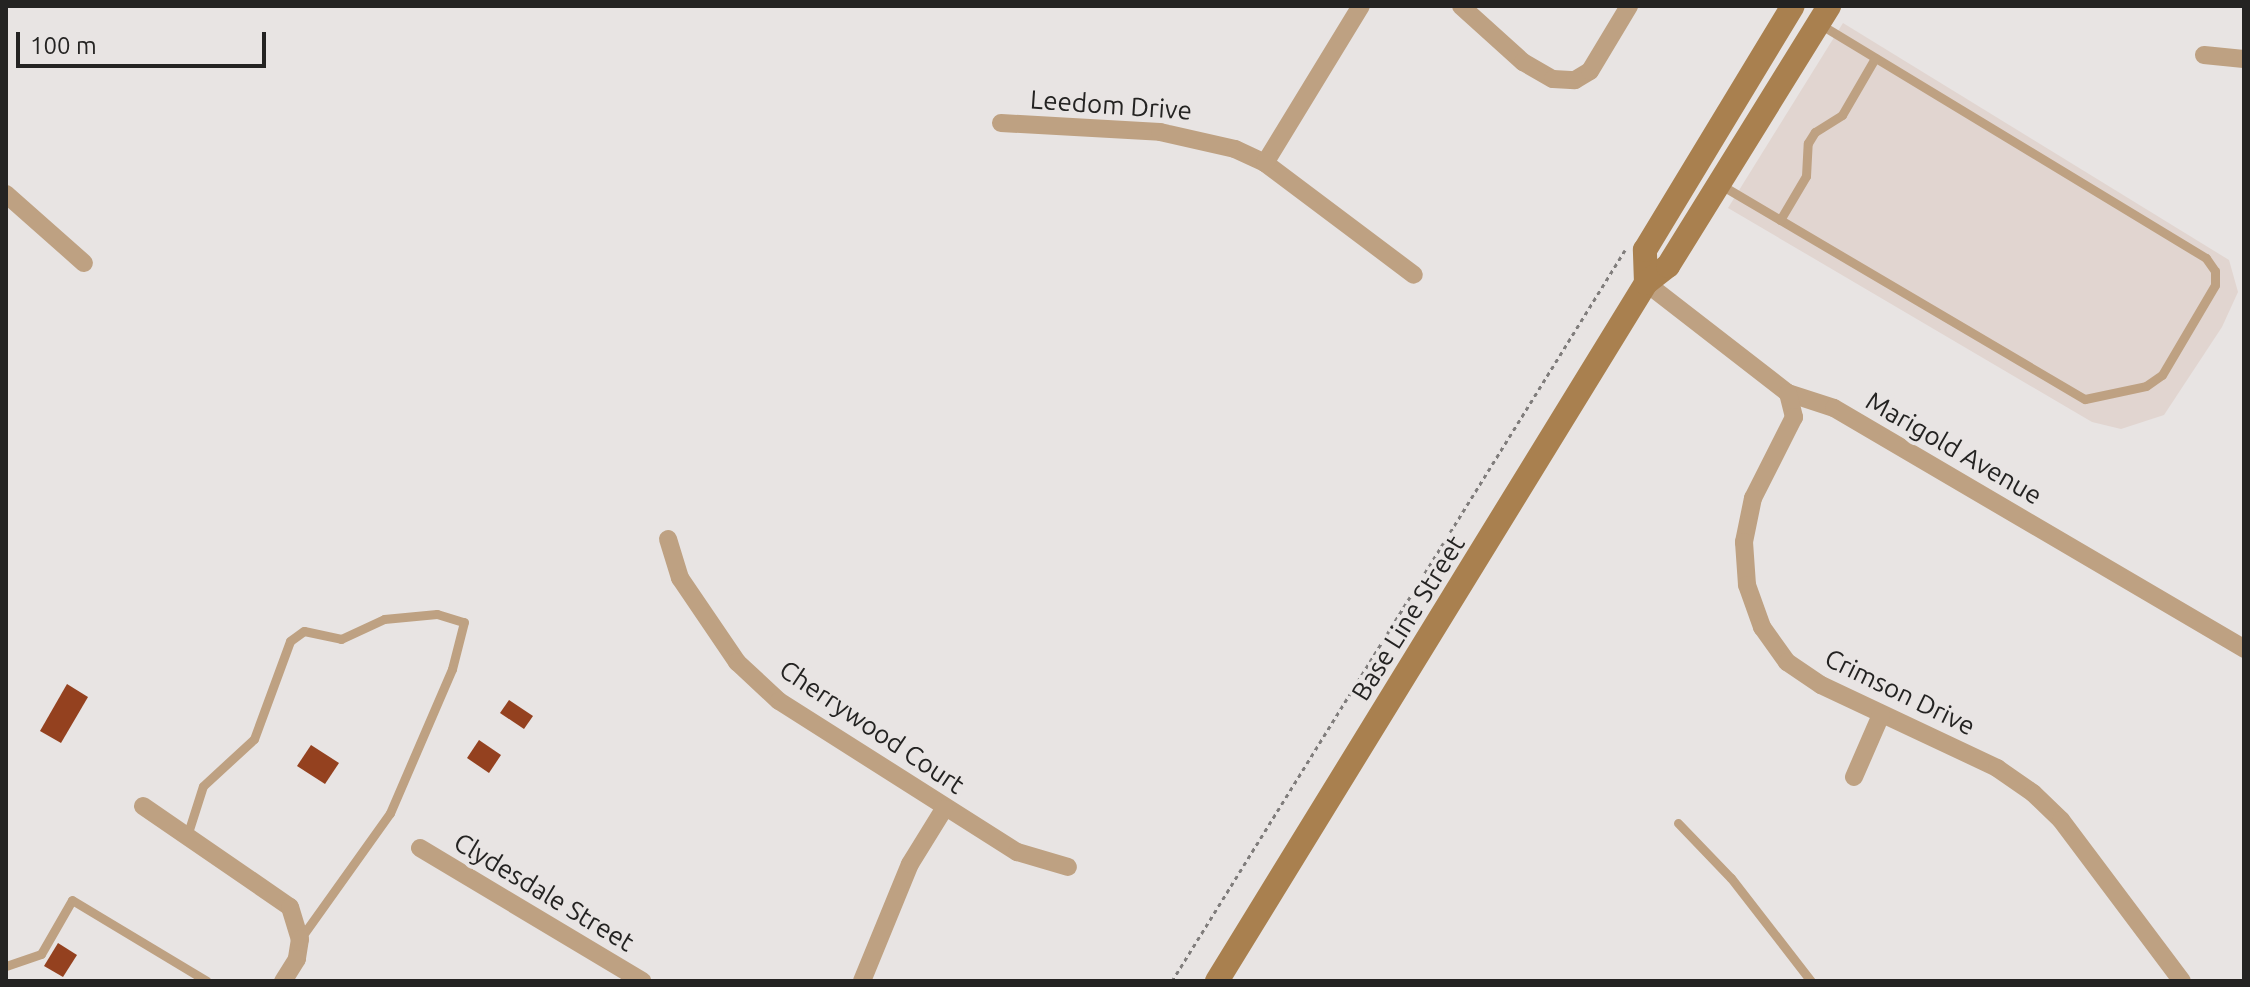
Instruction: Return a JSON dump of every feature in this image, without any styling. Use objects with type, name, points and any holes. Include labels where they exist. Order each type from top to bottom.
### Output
[{"type":"main road","name":"Base Line Street","points":[[1646,283],[1645,250],[1793,6]]},
{"type":"main road","name":"Base Line Street","points":[[1217,981],[1646,283],[1668,266],[1820,12]]},
{"type":"street","points":[[1265,163],[1361,6]]},
{"type":"street","points":[[1461,6],[1523,62],[1553,79],[1575,80],[1590,71],[1629,6]]},
{"type":"street","points":[[2204,55],[2244,59]]},
{"type":"street","name":"Leedom Drive","points":[[1001,123],[1203,138],[1265,163],[1414,275]]},
{"type":"street","points":[[6,194],[84,263]]},
{"type":"street","name":"Marigold Avenue","points":[[1646,283],[1788,393],[1834,408],[2244,649]]},
{"type":"street","name":"Crimson Drive","points":[[1788,393],[1794,417],[1753,498],[1744,542],[1747,585],[1762,627],[1787,662],[1881,715],[1997,768],[2033,793],[2061,820],[2182,981]]},
{"type":"street","name":"Cherrywood Court","points":[[668,539],[680,578],[737,662],[779,701],[944,809],[1017,852],[1068,867]]},
{"type":"street","points":[[1854,777],[1881,715]]},
{"type":"street","points":[[143,806],[290,907],[300,939],[297,959],[283,981]]},
{"type":"street","points":[[862,981],[910,864],[944,809]]},
{"type":"street","name":"Clydesdale Street","points":[[420,848],[642,981]]},
{"type":"lane","points":[[1719,184],[2085,399],[2146,386],[2162,375],[2215,285],[2215,271],[2206,258],[1875,58],[1820,12]]},
{"type":"lane","points":[[1780,220],[1806,176],[1808,143],[1815,132],[1842,115],[1875,58]]},
{"type":"lane","points":[[187,836],[203,786],[254,739],[290,641],[304,631],[341,639],[384,619],[437,614],[464,622],[452,669],[390,813],[300,939]]},
{"type":"lane","points":[[1678,823],[1731,878],[1811,981]]},
{"type":"lane","points":[[6,966],[41,954],[72,900],[207,981]]},
{"type":"path","points":[[1172,981],[1627,247]]},
{"type":"shaded area","points":[[1843,23],[2229,260],[2238,292],[2222,327],[2164,415],[2121,429],[2092,422],[1728,208]]},
{"type":"building","points":[[67,684],[88,697],[61,743],[40,731]]},
{"type":"building","points":[[509,700],[533,716],[524,729],[500,713]]},
{"type":"building","points":[[479,740],[501,755],[489,773],[467,758]]},
{"type":"building","points":[[311,745],[339,763],[325,784],[297,766]]},
{"type":"building","points":[[58,943],[77,955],[63,977],[44,966]]}]
